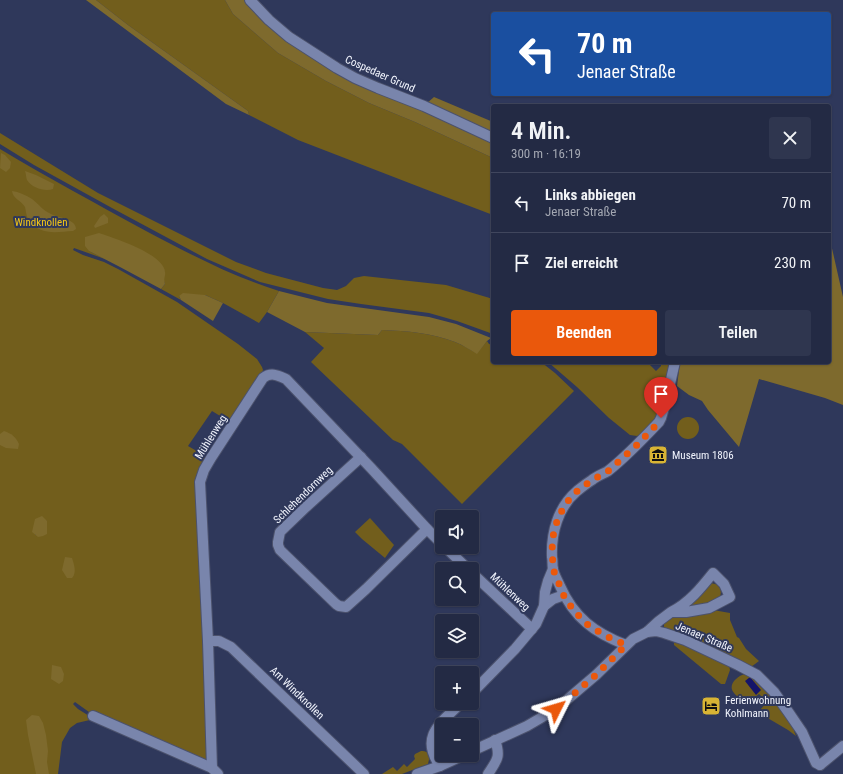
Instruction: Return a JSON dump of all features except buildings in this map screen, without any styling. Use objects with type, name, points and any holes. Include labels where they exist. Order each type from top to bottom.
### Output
[{"type":"street","name":"Cospedaer Grund","points":[[250,0],[269,20],[289,37],[337,68],[355,78],[424,106],[491,137]]},
{"type":"street","points":[[626,645],[606,636],[587,624],[574,611],[564,596],[553,569],[552,540],[561,512],[576,492],[592,480],[607,472],[637,445],[659,422],[666,401],[675,364]]},
{"type":"street","name":"Mühlenweg","points":[[93,716],[215,771],[200,482],[210,458],[263,378],[267,375],[274,374],[286,379],[435,537]]},
{"type":"street","name":"Schlehendornweg","points":[[361,457],[280,532],[278,545],[280,550],[336,604],[346,606],[366,589],[426,529]]},
{"type":"street","points":[[452,554],[461,562]]},
{"type":"street","points":[[479,685],[515,649],[540,617],[544,606],[545,592],[553,569]]},
{"type":"street","points":[[479,748],[527,726],[560,707],[633,639],[647,632],[658,621],[671,612],[678,608],[692,598],[713,573],[724,584],[730,597],[709,608],[686,612],[671,612]]},
{"type":"street","name":"Mühlenweg","points":[[479,580],[532,629]]},
{"type":"street","points":[[544,606],[553,599],[564,596]]},
{"type":"street","name":"Jenaer Straße","points":[[647,632],[656,631],[686,640],[757,675],[774,692],[802,732],[818,770],[843,746]]},
{"type":"street","name":"Am Windknollen","points":[[208,641],[219,641],[231,647],[364,774]]},
{"type":"street","points":[[440,766],[432,753],[432,737],[436,728],[454,710]]},
{"type":"street","points":[[488,774],[497,760],[498,753],[495,740]]},
{"type":"street","points":[[417,774],[449,762]]},
{"type":"green space","points":[[86,0],[96,0],[128,25],[248,111],[249,115],[226,104]]},
{"type":"green space","points":[[96,0],[225,0],[233,14],[278,53],[326,81],[369,103],[415,122],[491,157],[491,214],[298,140],[249,115],[248,111],[128,25]]},
{"type":"green space","points":[[225,0],[247,0],[312,55],[491,140],[491,157],[415,122],[369,103],[326,81],[278,53],[233,14]]},
{"type":"green space","points":[[434,97],[491,121],[491,134],[426,104]]},
{"type":"green space","points":[[0,133],[98,193],[236,262],[266,273],[323,288],[337,290],[346,286],[354,278],[364,276],[446,285],[491,298],[491,333],[429,313],[328,299],[260,282],[207,259],[34,165],[0,144]]},
{"type":"green space","name":"Windknollen","points":[[0,149],[73,191],[179,248],[244,279],[279,291],[259,323],[205,295],[179,296],[181,300],[161,289],[165,284],[163,279],[165,272],[89,251],[105,259],[74,248],[73,250],[118,269],[177,302],[257,359],[263,370],[230,422],[212,411],[188,446],[207,457],[200,468],[208,761],[203,761],[89,712],[75,702],[73,704],[78,709],[94,719],[77,723],[70,728],[62,742],[58,774],[0,774]],"holes":[[[35,519],[47,521],[47,533],[35,535]]]},
{"type":"green space","points":[[1,153],[11,162],[10,168],[6,172],[0,168]]},
{"type":"green space","points":[[25,171],[54,184],[53,189],[43,190],[35,187],[27,180]]},
{"type":"green space","name":"Windknollen","points":[[12,191],[30,198],[51,214],[70,221],[76,229],[73,231],[48,232],[37,228],[28,219],[25,207],[14,196]]},
{"type":"green space","points":[[104,214],[108,218],[108,223],[95,228],[94,226]]},
{"type":"green space","points":[[99,233],[148,253],[156,259],[162,265],[165,272],[165,284],[161,289],[89,251],[85,246],[85,237]]},
{"type":"green space","points":[[831,244],[843,297],[843,405],[825,398],[759,379],[739,447],[702,401],[689,395],[677,386],[680,364],[831,364]]},
{"type":"green space","points":[[279,291],[327,303],[429,317],[456,324],[491,338],[477,354],[455,342],[437,336],[419,333],[382,330],[378,335],[305,332],[267,312]]},
{"type":"green space","points":[[183,293],[205,295],[223,303],[213,321],[181,300],[179,296]]},
{"type":"green space","points":[[382,330],[437,336],[458,343],[477,353],[487,341],[491,344],[491,364],[544,364],[574,391],[462,504],[402,444],[393,440],[311,362],[324,348],[305,332],[378,335]]},
{"type":"green space","points":[[550,364],[649,364],[656,371],[661,364],[670,364],[663,399],[657,414],[643,433],[637,436],[630,435],[609,418]]},
{"type":"green space","points":[[688,417],[696,420],[699,428],[696,436],[688,439],[680,436],[677,428],[680,420]]},
{"type":"green space","points":[[4,431],[15,437],[19,444],[18,449],[6,448],[0,445],[0,434]]},
{"type":"green space","points":[[42,516],[47,521],[47,534],[38,537],[32,532],[35,519]]},
{"type":"green space","points":[[370,518],[394,545],[385,558],[355,532]]},
{"type":"green space","points":[[65,557],[72,558],[75,571],[72,578],[67,578],[62,570]]},
{"type":"green space","points":[[711,583],[719,585],[721,592],[719,598],[715,602],[702,606],[682,608]]},
{"type":"green space","points":[[713,610],[730,613],[730,620],[737,637],[746,649],[759,661],[751,667],[666,630],[664,627],[664,623],[672,617]]},
{"type":"green space","points":[[676,641],[729,666],[730,670],[725,684],[721,684],[674,645]]},
{"type":"green space","points":[[52,665],[61,667],[64,674],[63,681],[59,684],[51,679]]},
{"type":"green space","points":[[745,674],[752,677],[766,689],[794,728],[796,736],[759,713],[767,702],[759,694],[747,703],[734,693],[732,690],[732,684],[736,679]]},
{"type":"green space","points":[[32,715],[39,716],[43,723],[48,751],[47,762],[49,774],[36,774],[26,720]]},
{"type":"green space","points":[[424,751],[430,755],[428,764],[402,774],[382,774],[393,767],[397,771],[404,764],[407,767],[415,759],[415,754]]},
{"type":"shaded area","points":[[750,677],[761,690],[756,695],[745,681]]},
{"type":"place","name":"Museum 1806","points":[[658,455]]},
{"type":"place","name":"Ferienwohnung Kohlmann","points":[[711,706]]},
{"type":"route","points":[[556,709],[596,675],[626,645],[606,636],[587,624],[574,611],[564,596],[553,569],[552,540],[558,517],[568,501],[576,492],[592,480],[607,472],[637,445],[661,418]]}]
